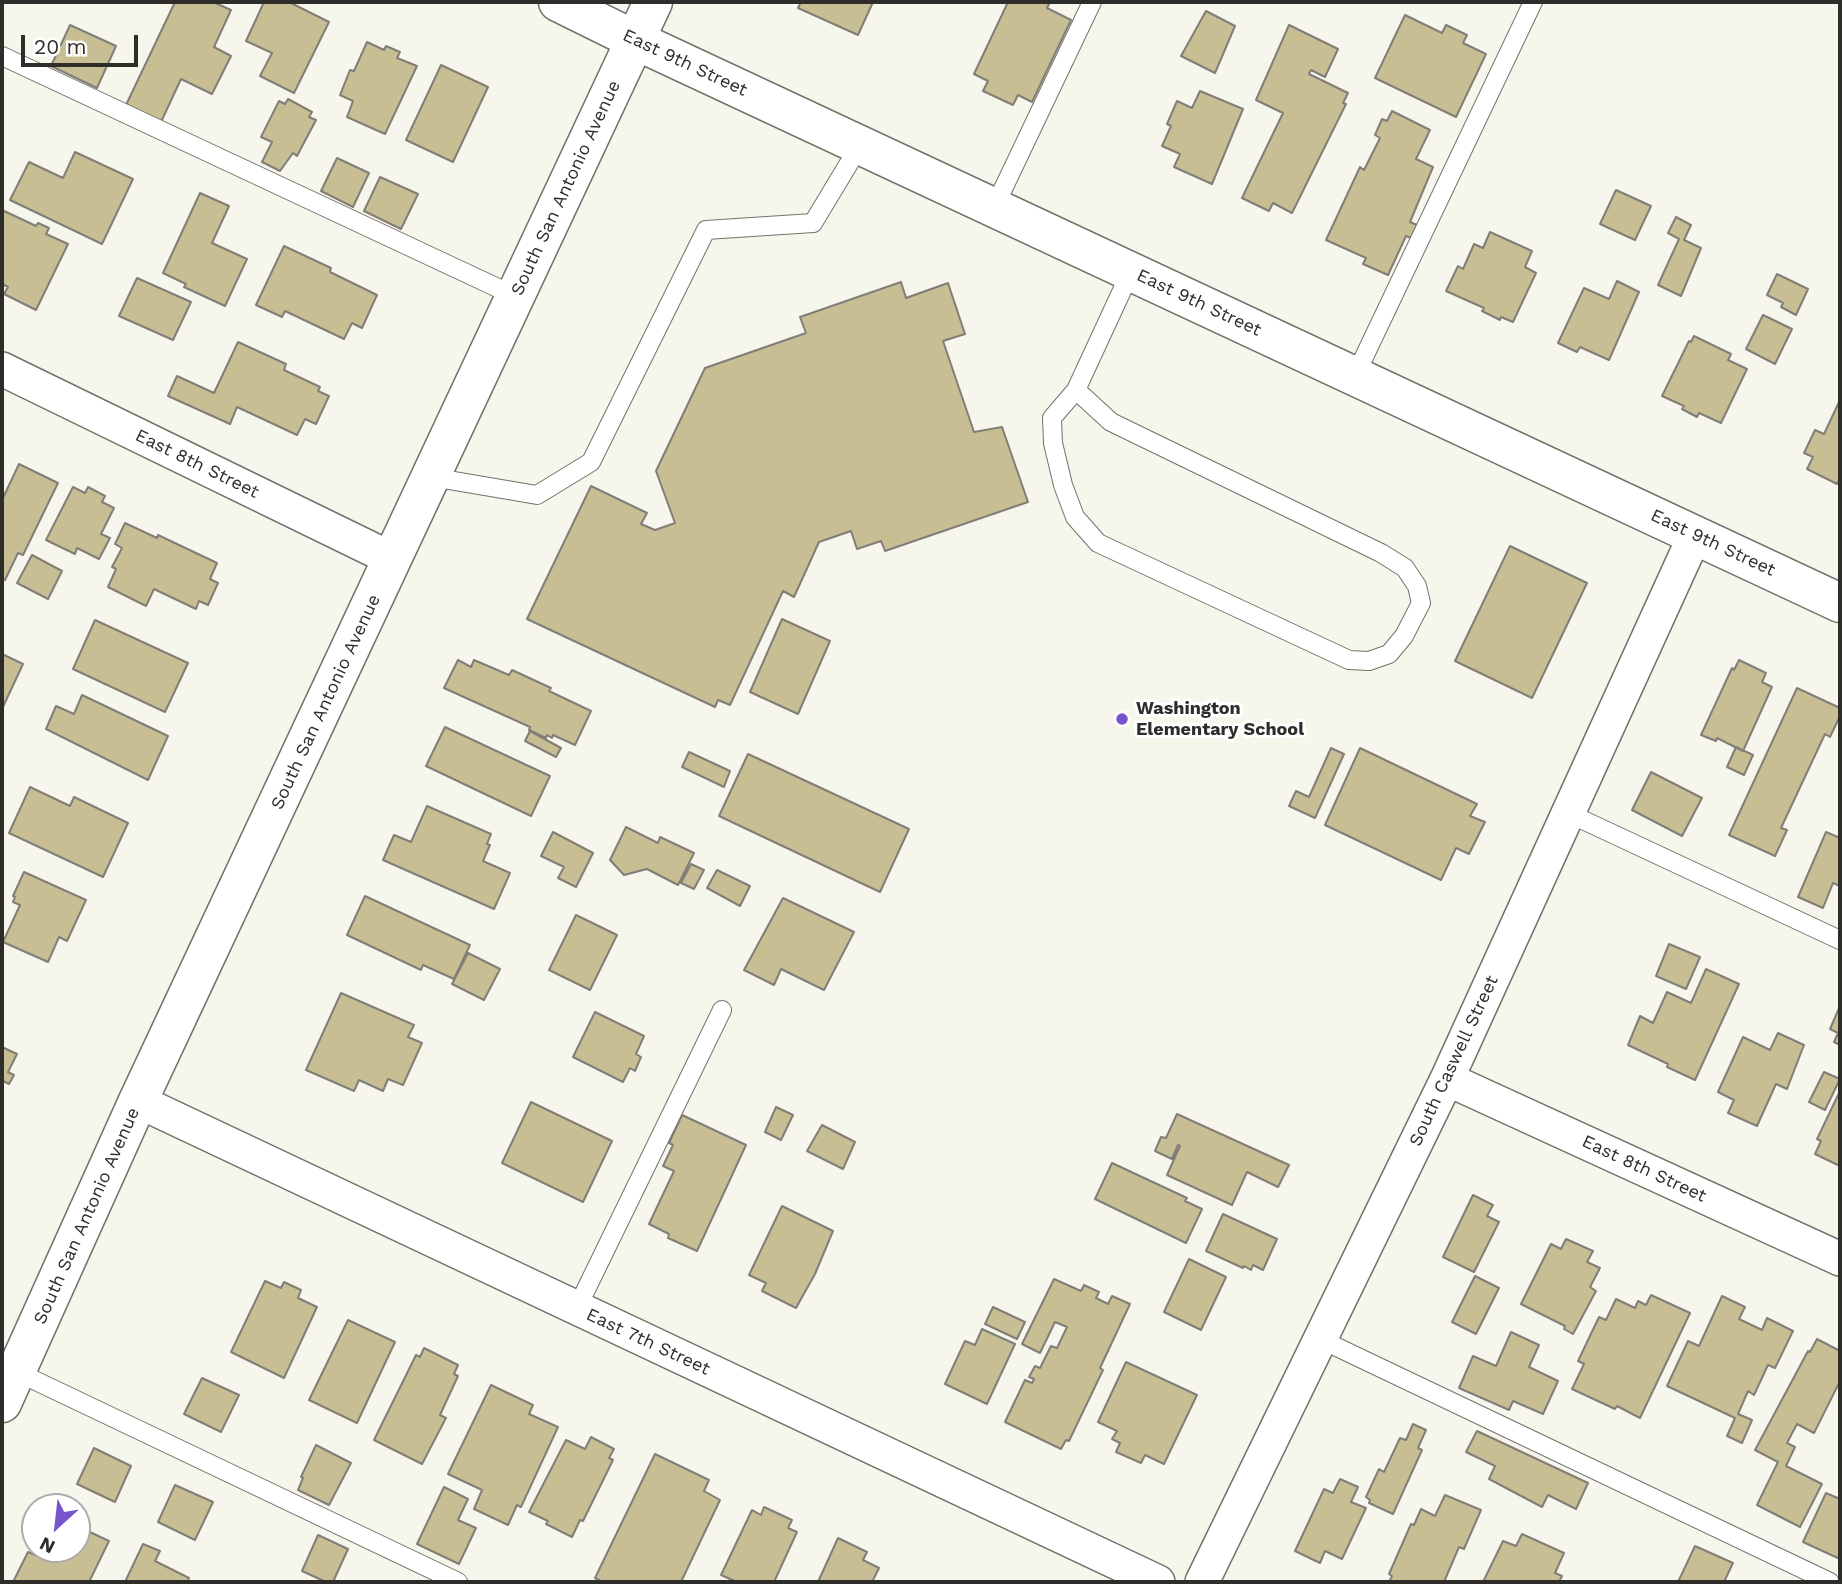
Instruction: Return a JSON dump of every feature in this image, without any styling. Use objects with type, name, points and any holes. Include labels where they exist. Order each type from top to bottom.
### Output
[{"type":"street","name":"East 9th Street","points":[[558,2],[1840,603]]},
{"type":"street","name":"South San Antonio Avenue","points":[[6,1380],[653,2]]},
{"type":"street","name":"East 8th Street","points":[[2,369],[392,559]]},
{"type":"street","name":"South Caswell Street","points":[[1202,1582],[1447,1079],[1695,535]]},
{"type":"street","name":"East 8th Street","points":[[1447,1079],[1840,1259]]},
{"type":"street","name":"East 7th Street","points":[[138,1101],[1158,1582]]},
{"type":"lane","points":[[995,208],[1092,2]]},
{"type":"lane","points":[[1355,376],[1533,2]]},
{"type":"lane","points":[[2,56],[515,296]]},
{"type":"lane","points":[[431,477],[537,495],[591,462],[706,230],[813,223],[860,145]]},
{"type":"lane","points":[[1076,390],[1111,422],[1381,553],[1405,568],[1418,586],[1421,603],[1404,636],[1389,654],[1369,661],[1349,660],[1098,543],[1076,516],[1063,485],[1053,443],[1052,418],[1076,390],[1131,271]]},
{"type":"lane","points":[[1568,813],[1840,940]]},
{"type":"lane","points":[[577,1308],[722,1010]]},
{"type":"lane","points":[[1320,1339],[1830,1582]]},
{"type":"lane","points":[[6,1380],[458,1582]]},
{"type":"building","points":[[175,2],[213,2],[231,10],[214,47],[231,56],[212,94],[181,79],[161,122],[126,105]]},
{"type":"building","points":[[264,2],[289,2],[329,22],[294,93],[260,76],[272,53],[246,41]]},
{"type":"building","points":[[801,2],[873,2],[858,35],[798,8]]},
{"type":"building","points":[[1008,2],[1050,2],[1047,8],[1071,20],[1032,102],[1018,95],[1013,105],[983,91],[988,81],[974,74]]},
{"type":"building","points":[[1206,11],[1235,26],[1215,73],[1181,56]]},
{"type":"building","points":[[1405,15],[1442,33],[1446,25],[1467,35],[1463,43],[1486,54],[1456,117],[1375,78]]},
{"type":"building","points":[[70,25],[116,46],[97,88],[51,66]]},
{"type":"building","points":[[1289,25],[1338,49],[1325,77],[1311,70],[1309,74],[1348,93],[1343,103],[1346,104],[1292,213],[1273,203],[1269,211],[1242,198],[1283,113],[1256,100]]},
{"type":"building","points":[[367,42],[384,50],[386,46],[400,52],[397,58],[417,66],[385,134],[347,117],[353,101],[340,95],[350,70],[354,71]]},
{"type":"building","points":[[441,65],[488,87],[453,162],[406,140]]},
{"type":"building","points":[[1200,91],[1243,109],[1212,184],[1174,167],[1180,154],[1162,146],[1171,126],[1167,124],[1177,101],[1192,108]]},
{"type":"building","points":[[288,99],[312,112],[309,117],[316,120],[297,156],[293,153],[280,171],[262,162],[272,142],[261,137],[279,101],[285,104]]},
{"type":"building","points":[[1392,111],[1430,130],[1416,159],[1433,167],[1410,222],[1417,225],[1411,238],[1406,236],[1388,275],[1363,264],[1366,258],[1326,240],[1360,167],[1364,170],[1380,138],[1375,135],[1382,119],[1387,121]]},
{"type":"building","points":[[75,152],[133,179],[102,244],[10,200],[29,162],[63,178]]},
{"type":"building","points":[[337,158],[369,173],[353,207],[321,191]]},
{"type":"building","points":[[380,177],[418,194],[401,229],[364,211]]},
{"type":"building","points":[[1616,190],[1651,206],[1635,240],[1600,224]]},
{"type":"building","points":[[200,193],[229,206],[212,243],[247,259],[225,306],[184,287],[186,284],[163,273]]},
{"type":"building","points":[[2,210],[36,226],[38,223],[49,228],[46,234],[68,244],[36,310],[4,294],[8,287],[2,284]]},
{"type":"building","points":[[1676,217],[1691,225],[1684,240],[1701,248],[1681,296],[1658,285],[1679,239],[1668,233]]},
{"type":"building","points":[[1490,232],[1532,251],[1525,267],[1536,273],[1513,322],[1501,317],[1500,320],[1482,311],[1484,308],[1446,291],[1458,266],[1463,269],[1474,244],[1483,248]]},
{"type":"building","points":[[284,246],[331,268],[330,272],[377,295],[362,328],[352,323],[344,339],[285,311],[282,317],[256,305]]},
{"type":"building","points":[[1777,274],[1808,289],[1796,315],[1781,307],[1783,303],[1767,295]]},
{"type":"building","points":[[137,278],[191,302],[173,340],[119,316]]},
{"type":"building","points":[[1617,281],[1639,292],[1609,360],[1580,347],[1577,352],[1558,343],[1584,288],[1609,299]]},
{"type":"building","points":[[901,282],[906,298],[948,283],[965,334],[943,341],[974,432],[1002,427],[1028,502],[885,551],[881,541],[857,549],[851,531],[819,542],[794,597],[783,591],[730,705],[718,700],[715,707],[527,619],[591,486],[647,513],[641,524],[655,530],[675,523],[656,471],[705,368],[806,333],[800,317]]},
{"type":"building","points":[[1763,315],[1792,329],[1775,364],[1746,349]]},
{"type":"building","points":[[1694,336],[1731,354],[1728,360],[1747,369],[1721,423],[1699,413],[1697,417],[1682,409],[1684,406],[1662,396]]},
{"type":"building","points":[[238,342],[286,364],[284,370],[320,387],[318,391],[329,396],[316,424],[305,419],[297,435],[237,407],[230,424],[168,396],[177,376],[214,393]]},
{"type":"building","points":[[1840,400],[1840,478],[1837,484],[1807,469],[1813,457],[1804,453],[1815,430],[1824,434]]},
{"type":"building","points":[[19,464],[58,483],[23,555],[18,553],[5,580],[2,579],[2,500]]},
{"type":"building","points":[[73,487],[85,493],[88,487],[105,496],[102,502],[114,508],[101,534],[110,538],[99,559],[77,548],[75,554],[46,540]]},
{"type":"building","points":[[125,523],[157,538],[158,535],[217,563],[210,579],[218,583],[208,605],[199,601],[196,609],[154,589],[146,606],[108,587],[116,569],[112,567],[122,548],[115,544]]},
{"type":"building","points":[[1510,546],[1587,583],[1532,698],[1455,661]]},
{"type":"building","points":[[32,555],[62,571],[48,599],[17,583]]},
{"type":"building","points":[[782,619],[830,641],[798,714],[750,692]]},
{"type":"building","points":[[95,620],[188,663],[165,712],[73,669]]},
{"type":"building","points":[[2,654],[23,664],[2,709]]},
{"type":"building","points":[[458,660],[471,667],[474,660],[509,675],[512,670],[591,711],[575,745],[553,735],[552,738],[547,735],[546,738],[529,730],[530,727],[444,688]]},
{"type":"building","points":[[1739,660],[1766,673],[1762,682],[1772,687],[1743,751],[1717,738],[1716,741],[1701,735],[1732,668],[1734,670]]},
{"type":"building","points":[[1797,688],[1840,708],[1840,716],[1830,737],[1825,734],[1781,828],[1787,830],[1775,856],[1729,835]]},
{"type":"building","points":[[82,695],[168,736],[148,780],[46,729],[56,706],[74,714]]},
{"type":"building","points":[[445,727],[550,776],[531,816],[426,766]]},
{"type":"building","points":[[530,731],[561,748],[556,757],[525,741]]},
{"type":"building","points":[[1736,747],[1753,755],[1744,775],[1727,767]]},
{"type":"building","points":[[1331,748],[1344,754],[1315,818],[1289,806],[1296,791],[1309,797]]},
{"type":"building","points":[[1360,748],[1477,804],[1470,816],[1485,822],[1469,854],[1456,848],[1441,880],[1325,825]]},
{"type":"building","points":[[689,752],[730,771],[724,787],[682,767]]},
{"type":"building","points":[[748,754],[909,829],[880,892],[719,816]]},
{"type":"building","points":[[1651,772],[1702,798],[1682,836],[1632,810]]},
{"type":"building","points":[[30,787],[70,806],[74,797],[128,823],[103,877],[9,833]]},
{"type":"building","points":[[427,806],[491,834],[487,844],[490,845],[483,861],[510,873],[494,909],[383,860],[394,835],[411,842]]},
{"type":"building","points":[[626,827],[658,843],[660,837],[694,853],[678,885],[647,869],[624,875],[610,860]]},
{"type":"building","points":[[553,832],[593,853],[576,887],[558,878],[564,867],[541,856]]},
{"type":"building","points":[[1826,832],[1840,838],[1840,886],[1833,883],[1823,908],[1798,897]]},
{"type":"building","points":[[691,864],[704,870],[694,889],[681,883]]},
{"type":"building","points":[[717,870],[750,886],[740,906],[707,888]]},
{"type":"building","points":[[24,872],[86,900],[67,941],[59,937],[48,962],[3,942],[20,905],[13,902],[13,896]]},
{"type":"building","points":[[365,896],[470,945],[454,979],[423,965],[421,970],[347,935]]},
{"type":"building","points":[[783,898],[854,932],[824,990],[781,969],[774,985],[744,970]]},
{"type":"building","points":[[576,915],[617,935],[590,990],[549,970]]},
{"type":"building","points":[[1669,944],[1700,957],[1686,989],[1656,976]]},
{"type":"building","points":[[468,953],[500,969],[484,1000],[452,984]]},
{"type":"building","points":[[1706,969],[1739,984],[1695,1080],[1628,1045],[1640,1016],[1653,1023],[1667,992],[1691,1003]]},
{"type":"building","points":[[341,993],[414,1025],[408,1037],[422,1043],[403,1085],[388,1079],[383,1091],[359,1080],[354,1091],[306,1070]]},
{"type":"building","points":[[1840,1006],[1840,1045],[1834,1042],[1838,1033],[1830,1029]]},
{"type":"building","points":[[595,1012],[644,1036],[636,1054],[641,1057],[635,1071],[630,1068],[623,1082],[573,1057]]},
{"type":"building","points":[[1778,1033],[1804,1045],[1787,1089],[1776,1084],[1757,1126],[1728,1113],[1734,1100],[1718,1092],[1743,1037],[1770,1050]]},
{"type":"building","points":[[2,1047],[17,1054],[8,1072],[14,1075],[9,1084],[3,1081],[2,1083]]},
{"type":"building","points":[[1824,1072],[1840,1079],[1825,1110],[1809,1102]]},
{"type":"building","points":[[1840,1091],[1840,1166],[1815,1154],[1821,1141],[1817,1139]]},
{"type":"building","points":[[531,1102],[612,1141],[583,1202],[502,1163]]},
{"type":"building","points":[[776,1107],[793,1115],[781,1140],[765,1132]]},
{"type":"building","points":[[1177,1114],[1289,1165],[1278,1187],[1247,1172],[1232,1205],[1167,1175],[1180,1146],[1178,1145],[1172,1159],[1155,1151],[1161,1137],[1166,1138]]},
{"type":"building","points":[[682,1115],[746,1145],[697,1251],[668,1238],[669,1234],[649,1224],[674,1171],[663,1166],[673,1145],[669,1143]]},
{"type":"building","points":[[822,1125],[855,1142],[843,1169],[807,1151]]},
{"type":"building","points":[[1112,1163],[1187,1198],[1185,1201],[1202,1209],[1186,1243],[1095,1199]]},
{"type":"building","points":[[1473,1195],[1493,1205],[1487,1216],[1499,1222],[1474,1272],[1443,1257]]},
{"type":"building","points":[[782,1206],[833,1231],[815,1274],[796,1308],[762,1291],[766,1283],[749,1275]]},
{"type":"building","points":[[1223,1214],[1277,1239],[1263,1270],[1253,1265],[1251,1270],[1244,1266],[1243,1268],[1206,1251]]},
{"type":"building","points":[[1566,1239],[1593,1251],[1587,1262],[1600,1268],[1590,1287],[1596,1291],[1573,1334],[1564,1329],[1565,1326],[1521,1304],[1551,1244],[1561,1249]]},
{"type":"building","points":[[1189,1259],[1226,1277],[1201,1330],[1164,1312]]},
{"type":"building","points":[[1475,1276],[1499,1288],[1476,1334],[1452,1322]]},
{"type":"building","points":[[1054,1279],[1081,1291],[1084,1285],[1099,1292],[1096,1298],[1108,1304],[1112,1296],[1130,1304],[1100,1368],[1103,1370],[1069,1441],[1066,1440],[1061,1449],[1005,1422],[1025,1380],[1032,1383],[1034,1379],[1029,1377],[1035,1366],[1040,1368],[1051,1346],[1057,1348],[1067,1327],[1055,1322],[1040,1353],[1022,1344]]},
{"type":"building","points":[[265,1281],[281,1288],[284,1282],[301,1290],[298,1298],[317,1307],[284,1378],[231,1352]]},
{"type":"building","points":[[1651,1295],[1690,1313],[1640,1418],[1572,1389],[1584,1364],[1578,1361],[1599,1317],[1606,1320],[1616,1299],[1635,1308],[1638,1301],[1646,1305]]},
{"type":"building","points":[[1722,1296],[1745,1307],[1739,1319],[1762,1330],[1767,1318],[1793,1331],[1775,1368],[1768,1365],[1754,1395],[1748,1391],[1738,1414],[1752,1420],[1742,1443],[1727,1436],[1735,1418],[1667,1386],[1688,1341],[1699,1346]]},
{"type":"building","points":[[993,1307],[1025,1322],[1017,1339],[985,1324]]},
{"type":"building","points":[[348,1320],[395,1342],[357,1423],[309,1400]]},
{"type":"building","points":[[982,1329],[1015,1344],[987,1404],[945,1384],[965,1341],[975,1345]]},
{"type":"building","points":[[1511,1332],[1539,1345],[1529,1367],[1558,1381],[1543,1414],[1513,1401],[1509,1410],[1459,1388],[1473,1356],[1496,1366]]},
{"type":"building","points":[[1817,1339],[1840,1351],[1840,1381],[1814,1433],[1797,1424],[1787,1443],[1795,1447],[1786,1466],[1822,1484],[1800,1527],[1757,1505],[1778,1462],[1755,1450]]},
{"type":"building","points":[[424,1348],[458,1365],[454,1374],[458,1376],[440,1415],[446,1418],[422,1464],[374,1440],[416,1355],[420,1357]]},
{"type":"building","points":[[1126,1362],[1197,1395],[1164,1464],[1145,1455],[1141,1463],[1116,1452],[1120,1443],[1112,1439],[1117,1431],[1098,1422]]},
{"type":"building","points":[[202,1378],[239,1395],[221,1432],[184,1414]]},
{"type":"building","points":[[491,1385],[533,1405],[529,1414],[558,1427],[521,1507],[517,1505],[508,1525],[474,1509],[482,1490],[448,1474]]},
{"type":"building","points":[[1413,1424],[1426,1430],[1418,1448],[1422,1450],[1393,1514],[1369,1503],[1370,1500],[1366,1497],[1379,1469],[1384,1472],[1400,1438],[1406,1440]]},
{"type":"building","points":[[1477,1431],[1588,1483],[1576,1509],[1548,1495],[1542,1507],[1489,1479],[1495,1466],[1466,1452]]},
{"type":"building","points":[[591,1437],[614,1449],[609,1458],[613,1460],[583,1521],[580,1520],[572,1537],[529,1512],[566,1440],[585,1449]]},
{"type":"building","points":[[316,1445],[351,1463],[329,1505],[298,1490]]},
{"type":"building","points":[[94,1448],[131,1466],[115,1502],[77,1484]]},
{"type":"building","points":[[655,1454],[709,1480],[704,1491],[720,1500],[681,1582],[603,1582],[595,1578]]},
{"type":"building","points":[[1340,1479],[1358,1487],[1351,1502],[1366,1508],[1342,1559],[1325,1551],[1320,1563],[1295,1551],[1324,1489],[1333,1493]]},
{"type":"building","points":[[175,1485],[213,1502],[195,1540],[158,1522]]},
{"type":"building","points":[[444,1487],[468,1499],[458,1520],[476,1528],[459,1564],[417,1544]]},
{"type":"building","points":[[1826,1493],[1840,1499],[1840,1559],[1803,1542]]},
{"type":"building","points":[[1445,1495],[1481,1510],[1464,1549],[1459,1547],[1444,1582],[1389,1582],[1392,1576],[1389,1574],[1411,1524],[1414,1525],[1421,1509],[1435,1516]]},
{"type":"building","points":[[764,1507],[792,1520],[788,1528],[797,1532],[774,1582],[737,1582],[721,1575],[752,1510],[761,1515]]},
{"type":"building","points":[[91,1533],[109,1541],[89,1582],[13,1582],[22,1563],[91,1563]]},
{"type":"building","points":[[1522,1534],[1564,1553],[1555,1573],[1562,1576],[1559,1582],[1483,1582],[1503,1541],[1516,1546]]},
{"type":"building","points":[[318,1535],[348,1549],[333,1582],[326,1582],[302,1571]]},
{"type":"building","points":[[838,1538],[867,1552],[863,1560],[879,1568],[872,1582],[818,1582]]},
{"type":"building","points":[[143,1544],[160,1551],[155,1561],[189,1578],[187,1582],[125,1582]]},
{"type":"building","points":[[1695,1546],[1733,1563],[1724,1582],[1678,1582]]},
{"type":"place","name":"Washington Elementary School","points":[[1122,719]]}]
